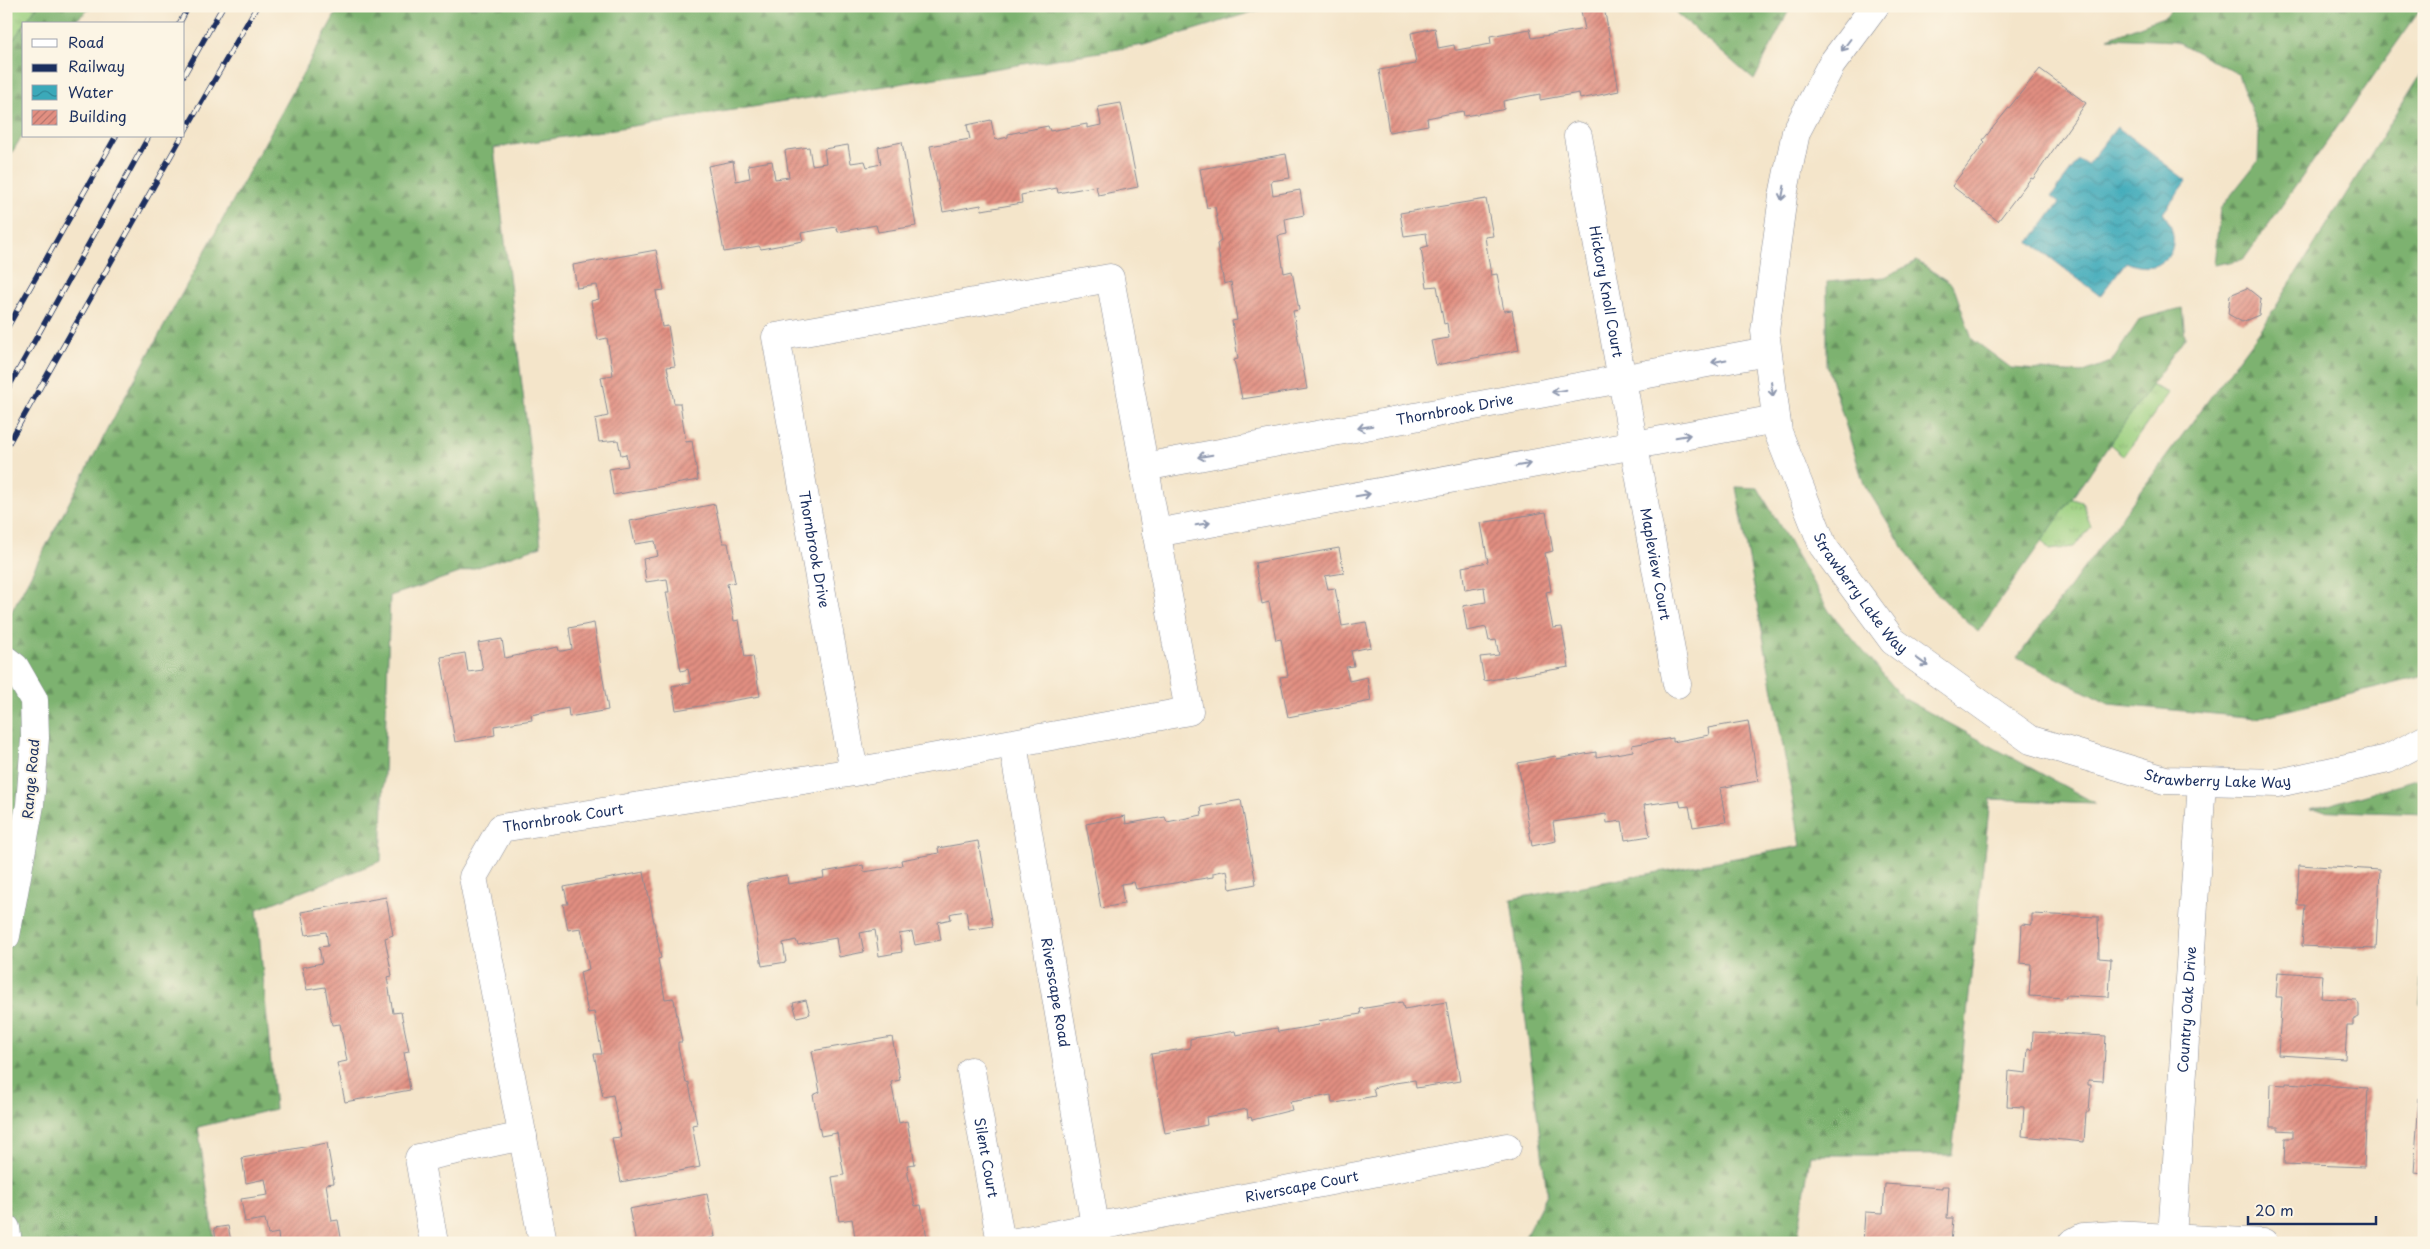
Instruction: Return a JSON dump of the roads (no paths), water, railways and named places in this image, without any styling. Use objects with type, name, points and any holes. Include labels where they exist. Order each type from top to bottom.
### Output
[{"type":"street","name":"Strawberry Lake Way","points":[[1875,6],[1831,65],[1796,132],[1776,236],[1765,331],[1766,352],[1778,432],[1823,546],[1893,641],[2031,740],[2165,780],[2278,783],[2388,758],[2424,740]]},
{"type":"street","name":"Hickory Knoll Court","points":[[1578,136],[1634,445]]},
{"type":"street","name":"Thornbrook Drive","points":[[1110,278],[1144,467],[1189,711],[854,772],[776,337],[1110,278]]},
{"type":"street","name":"Thornbrook Drive","points":[[1144,467],[1766,352]]},
{"type":"street","points":[[1156,533],[1776,419]]},
{"type":"street","name":"Mapleview Court","points":[[1634,445],[1677,684]]},
{"type":"street","name":"Range Road","points":[[6,660],[15,667],[34,700],[35,738],[30,805],[6,936]]},
{"type":"street","name":"Riverscape Road","points":[[1013,744],[1097,1235]]},
{"type":"street","name":"Thornbrook Court","points":[[543,1243],[473,877],[501,828],[854,772]]},
{"type":"street","name":"Country Oak Drive","points":[[2172,1238],[2202,782]]},
{"type":"street","name":"Silent Court","points":[[971,1070],[1001,1243]]},
{"type":"street","points":[[434,1243],[419,1158],[524,1136]]},
{"type":"street","name":"Riverscape Court","points":[[1097,1235],[1507,1147]]},
{"type":"street","points":[[6,1228],[8,1243]]},
{"type":"street","points":[[1011,1243],[1097,1235]]},
{"type":"street","points":[[2072,1243],[2083,1238],[2114,1235],[2264,1243]]},
{"type":"water","points":[[2117,127],[2187,181],[2163,213],[2170,225],[2173,237],[2172,247],[2168,256],[2161,263],[2151,266],[2140,266],[2126,262],[2100,296],[2030,242],[2059,203],[2051,197],[2079,160],[2087,165]]},
{"type":"railway","points":[[180,22],[189,6]]},
{"type":"railway","points":[[185,73],[223,6]]},
{"type":"railway","points":[[185,131],[257,6]]},
{"type":"railway","points":[[6,330],[115,138]]},
{"type":"railway","points":[[6,392],[148,138]]},
{"type":"railway","points":[[6,448],[181,138]]}]
